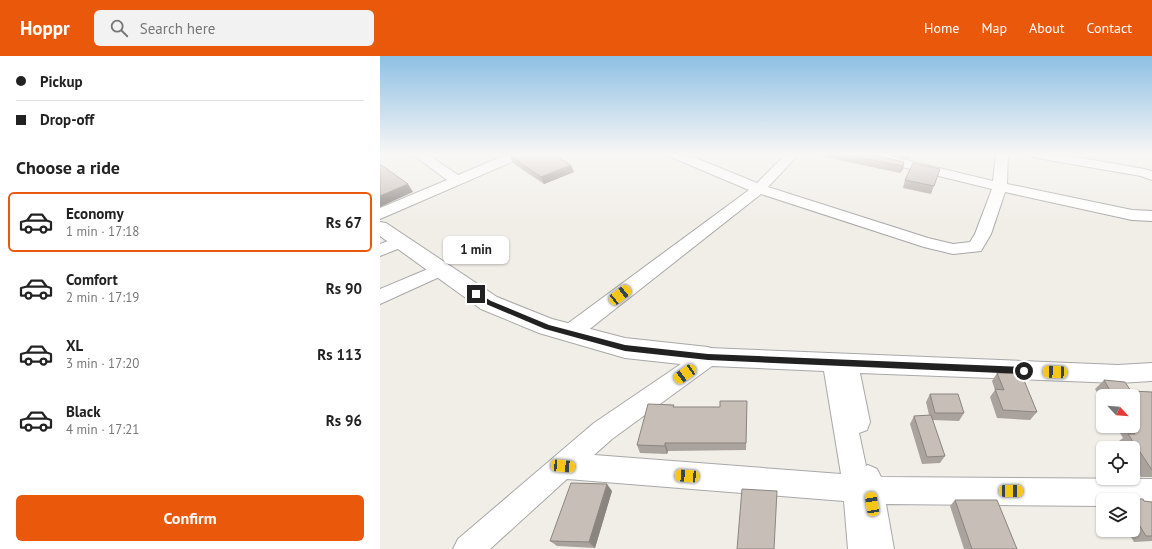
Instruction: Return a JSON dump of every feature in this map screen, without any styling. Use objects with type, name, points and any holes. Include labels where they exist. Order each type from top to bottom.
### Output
[{"type":"street","points":[[451,177],[457,181]]},
{"type":"street","points":[[380,214],[466,177]]},
{"type":"street","points":[[730,177],[758,189],[924,242],[953,249],[975,247],[983,234],[1000,187],[1001,177]]},
{"type":"street","points":[[570,333],[758,189],[770,177]]},
{"type":"street","points":[[959,177],[1132,215],[1152,216]]},
{"type":"street","points":[[380,227],[390,246],[440,270],[489,303],[547,327],[625,348],[708,357],[1118,374],[1152,372]]},
{"type":"street","points":[[380,297],[440,270]]},
{"type":"street","points":[[468,549],[603,431],[708,357]]},
{"type":"street","points":[[840,362],[864,490],[879,549]]},
{"type":"street","points":[[563,466],[864,490],[1152,493]]},
{"type":"street","points":[[863,549],[864,490]]},
{"type":"building","points":[[380,177],[398,177],[408,184],[380,196]]},
{"type":"building","points":[[906,177],[937,177],[934,186],[905,180]]},
{"type":"building","points":[[997,373],[1021,373],[1037,412],[1003,410],[995,389],[1004,390]]},
{"type":"building","points":[[1104,380],[1125,382],[1130,389],[1109,389]]},
{"type":"building","points":[[1140,391],[1152,392],[1152,470],[1140,452],[1140,441],[1133,441],[1128,434],[1140,433]]},
{"type":"building","points":[[930,394],[958,394],[964,413],[935,413]]},
{"type":"building","points":[[720,401],[747,401],[746,443],[665,443],[665,446],[637,445],[648,404],[674,405],[673,407],[720,407]]},
{"type":"building","points":[[931,415],[945,456],[927,457],[914,416]]},
{"type":"building","points":[[571,483],[607,484],[589,542],[550,541]]},
{"type":"building","points":[[742,489],[777,491],[774,549],[737,549]]},
{"type":"building","points":[[1140,499],[1152,502],[1152,536],[1146,536],[1140,526]]},
{"type":"building","points":[[955,500],[997,500],[1017,549],[972,549]]},
{"type":"route","points":[[476,294],[489,303],[547,327],[625,348],[708,357],[1024,371]]}]
